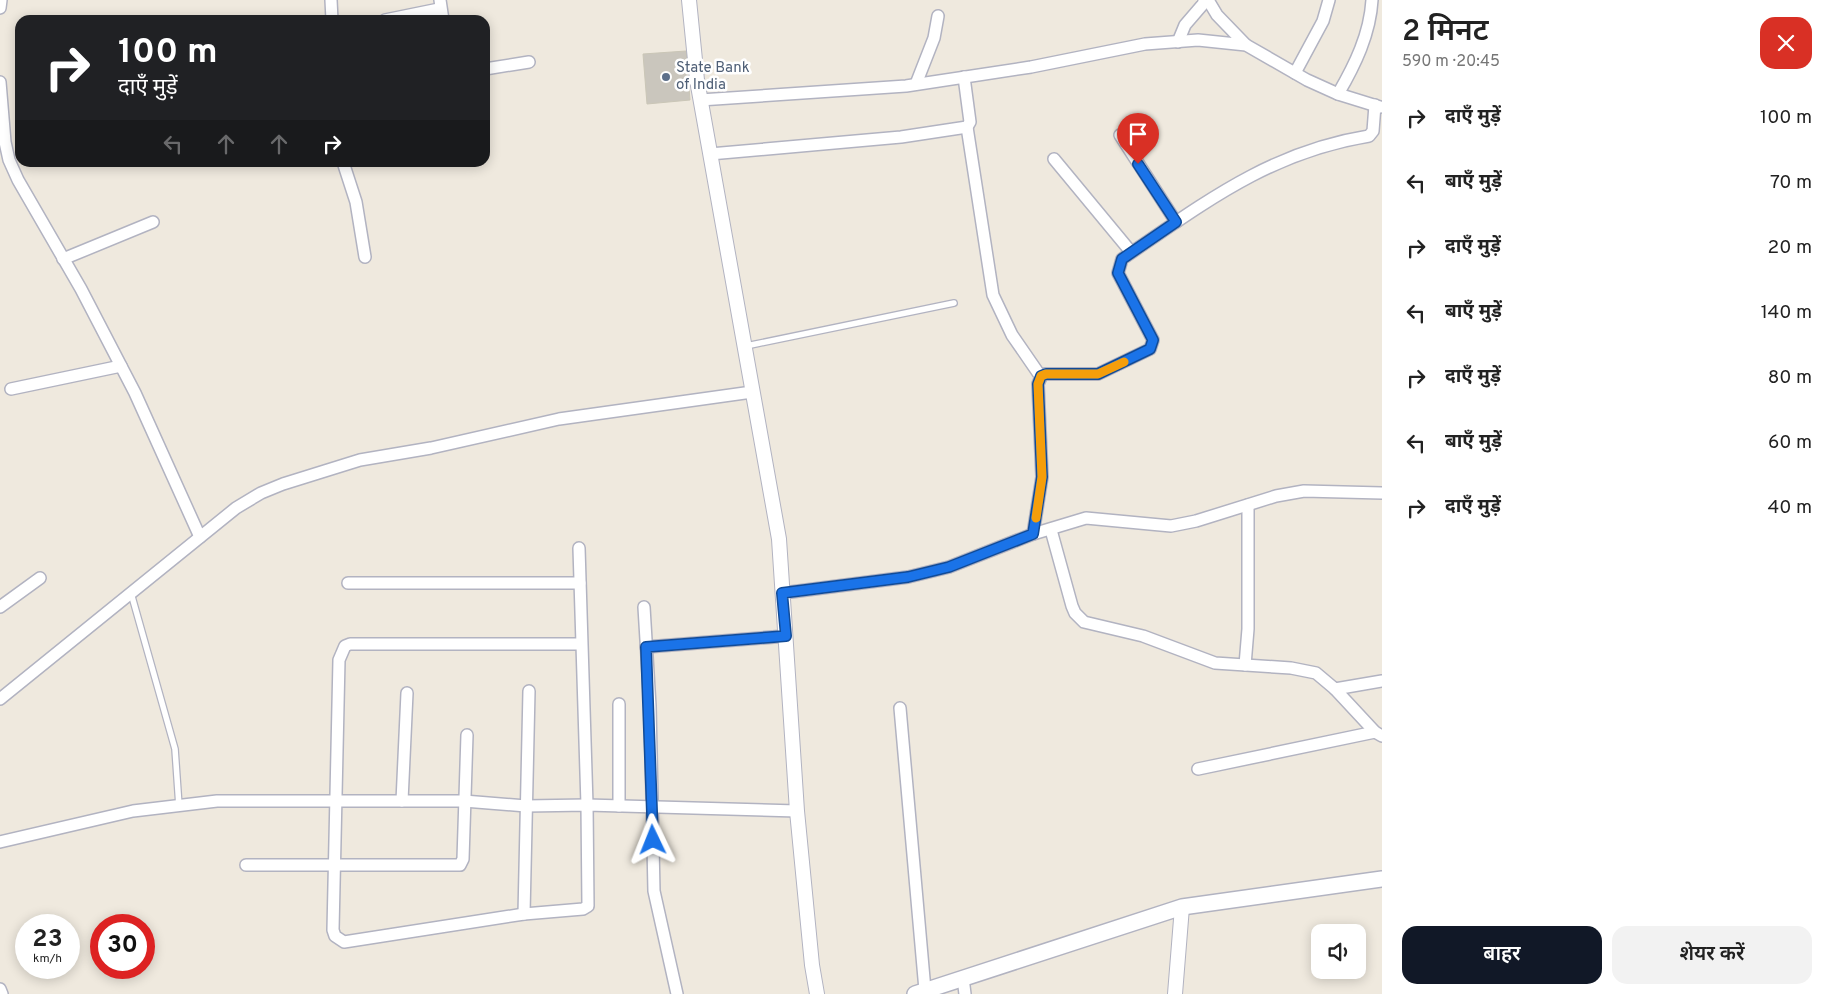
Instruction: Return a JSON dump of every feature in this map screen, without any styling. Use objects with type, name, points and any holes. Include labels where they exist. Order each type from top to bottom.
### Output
[{"type":"main road","points":[[920,992],[1182,907],[1382,879]]},
{"type":"street","points":[[0,8],[1,0]]},
{"type":"street","points":[[332,0],[332,15]]},
{"type":"street","points":[[689,0],[700,100],[779,539],[798,811],[812,965],[817,994]]},
{"type":"street","points":[[1178,42],[1185,25],[1204,3],[1204,0]]},
{"type":"street","points":[[1033,534],[1042,477],[1038,384],[1041,376],[1046,374],[1098,374],[1150,349],[1153,340],[1118,273],[1122,259],[1220,191],[1250,175],[1330,145],[1369,136],[1373,131],[1378,106],[1338,94],[1294,73],[1246,45],[1217,15],[1208,0]]},
{"type":"street","points":[[1294,73],[1323,21],[1329,0]]},
{"type":"street","points":[[1338,94],[1354,66],[1370,21],[1372,0]]},
{"type":"street","points":[[413,15],[441,10]]},
{"type":"street","points":[[916,84],[934,38],[938,16]]},
{"type":"street","points":[[700,100],[916,84],[1031,67],[1145,44],[1198,40],[1246,45]]},
{"type":"street","points":[[490,68],[529,62]]},
{"type":"street","points":[[964,77],[970,122],[967,127],[993,295],[1012,335],[1041,376]]},
{"type":"street","points":[[0,82],[5,161],[18,180],[63,259],[121,366],[200,537]]},
{"type":"street","points":[[710,154],[901,137],[967,127]]},
{"type":"street","points":[[1120,135],[1176,222]]},
{"type":"street","points":[[1054,159],[1131,252]]},
{"type":"street","points":[[345,167],[356,202],[365,257]]},
{"type":"street","points":[[63,259],[153,222]]},
{"type":"street","points":[[11,389],[121,366]]},
{"type":"street","points":[[0,699],[236,508],[261,493],[360,460],[431,448],[559,419],[752,392]]},
{"type":"street","points":[[782,593],[908,577],[949,567],[1033,534],[1086,518],[1171,526],[1196,521],[1276,496],[1304,491],[1382,493]]},
{"type":"street","points":[[1245,665],[1248,628],[1246,575],[1248,505]]},
{"type":"street","points":[[1051,530],[1074,613],[1084,622],[1143,636],[1215,664],[1292,668],[1316,673],[1335,689],[1378,734]]},
{"type":"street","points":[[579,548],[588,805],[588,906],[583,909],[524,914],[344,942],[334,936],[334,801],[339,660],[344,646],[350,644],[582,644]]},
{"type":"street","points":[[0,607],[40,578]]},
{"type":"street","points":[[348,583],[580,583]]},
{"type":"street","points":[[644,607],[654,891],[677,994]]},
{"type":"street","points":[[646,647],[786,636]]},
{"type":"street","points":[[1335,689],[1382,681]]},
{"type":"street","points":[[524,914],[529,691]]},
{"type":"street","points":[[402,801],[407,693]]},
{"type":"street","points":[[619,704],[619,806]]},
{"type":"street","points":[[900,708],[920,992]]},
{"type":"street","points":[[1198,769],[1378,734]]},
{"type":"street","points":[[246,865],[457,866],[463,859],[467,735]]},
{"type":"street","points":[[0,842],[133,811],[217,801],[464,801],[526,806],[588,805],[798,811]]},
{"type":"street","points":[[1175,994],[1182,907]]},
{"type":"street","points":[[963,978],[965,994]]},
{"type":"street","points":[[0,989],[2,994]]},
{"type":"lane","points":[[744,347],[954,303]]},
{"type":"lane","points":[[131,592],[175,749],[179,806]]},
{"type":"building","name":"State Bank of India","points":[[686,51],[690,100],[647,104],[643,54]]},
{"type":"slow traffic","points":[[1036,518],[1042,477],[1038,384],[1041,376],[1046,374],[1098,374],[1124,362]]},
{"type":"place","name":"State Bank of India","points":[[666,77]]},
{"type":"route","points":[[653,840],[650,706],[646,647],[786,636],[782,593],[908,577],[949,567],[1033,534],[1042,477],[1038,384],[1041,376],[1046,374],[1098,374],[1150,349],[1152,345],[1153,340],[1118,273],[1118,268],[1122,259],[1176,222],[1138,164]]}]
